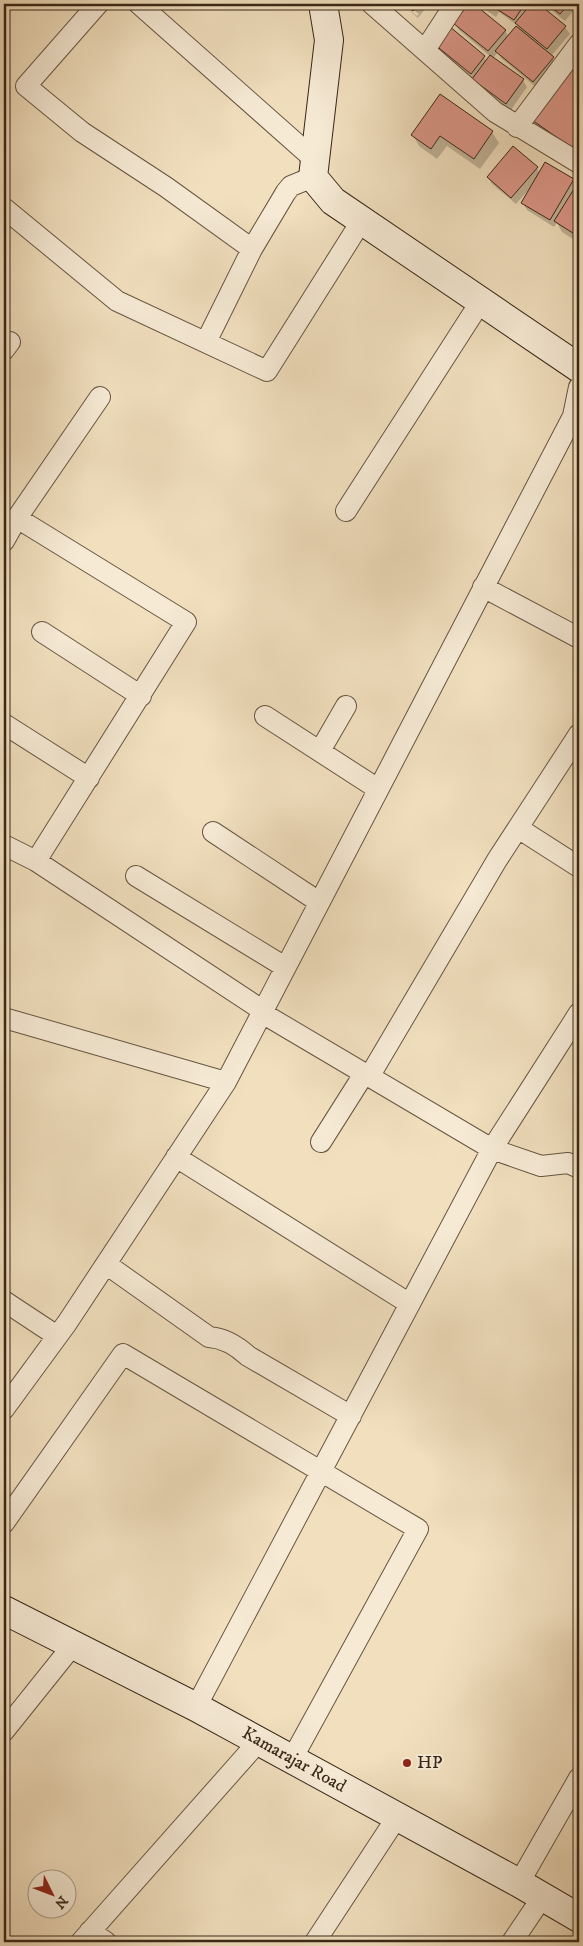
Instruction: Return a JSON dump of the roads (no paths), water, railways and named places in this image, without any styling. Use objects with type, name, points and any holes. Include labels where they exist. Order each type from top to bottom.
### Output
[{"type":"main road","points":[[324,4],[329,40],[314,168],[332,200],[579,368]]},
{"type":"main road","name":"Kamarajar Road","points":[[4,1610],[196,1706],[543,1896],[579,1918]]},
{"type":"street","points":[[98,4],[26,86],[82,132],[166,187],[252,249]]},
{"type":"street","points":[[139,4],[314,168],[286,192],[252,249],[206,342]]},
{"type":"street","points":[[372,4],[495,112],[517,128],[579,163]]},
{"type":"street","points":[[425,50],[455,4]]},
{"type":"street","points":[[517,128],[579,44]]},
{"type":"street","points":[[4,208],[117,301],[267,371],[362,220]]},
{"type":"street","points":[[346,511],[481,301]]},
{"type":"street","points":[[4,1409],[106,1264],[226,1082],[573,416],[579,387]]},
{"type":"street","points":[[4,541],[17,518],[100,397]]},
{"type":"street","points":[[17,518],[186,622],[36,861]]},
{"type":"street","points":[[483,587],[579,638]]},
{"type":"street","points":[[42,632],[141,696]]},
{"type":"street","points":[[320,751],[346,706]]},
{"type":"street","points":[[265,716],[378,789]]},
{"type":"street","points":[[4,724],[89,778]]},
{"type":"street","points":[[320,1142],[367,1075],[518,828],[579,734]]},
{"type":"street","points":[[518,828],[579,867]]},
{"type":"street","points":[[213,832],[319,902]]},
{"type":"street","points":[[4,845],[36,861],[262,1011],[492,1149],[541,1166],[568,1163],[579,1168]]},
{"type":"street","points":[[136,876],[285,967]]},
{"type":"street","points":[[196,1706],[492,1149],[579,1014]]},
{"type":"street","points":[[4,1018],[226,1082]]},
{"type":"street","points":[[176,1158],[410,1304]]},
{"type":"street","points":[[106,1264],[209,1337],[220,1338],[239,1348],[248,1356],[351,1416]]},
{"type":"street","points":[[4,1301],[57,1336]]},
{"type":"street","points":[[4,1523],[124,1354],[322,1470],[418,1529],[292,1759]]},
{"type":"street","points":[[4,1731],[74,1645]]},
{"type":"street","points":[[92,1939],[258,1741]]},
{"type":"street","points":[[519,1883],[579,1778]]},
{"type":"street","points":[[315,1942],[397,1817]]},
{"type":"street","points":[[512,1942],[543,1896]]},
{"type":"place","name":"HP","points":[[407,1763]]}]
